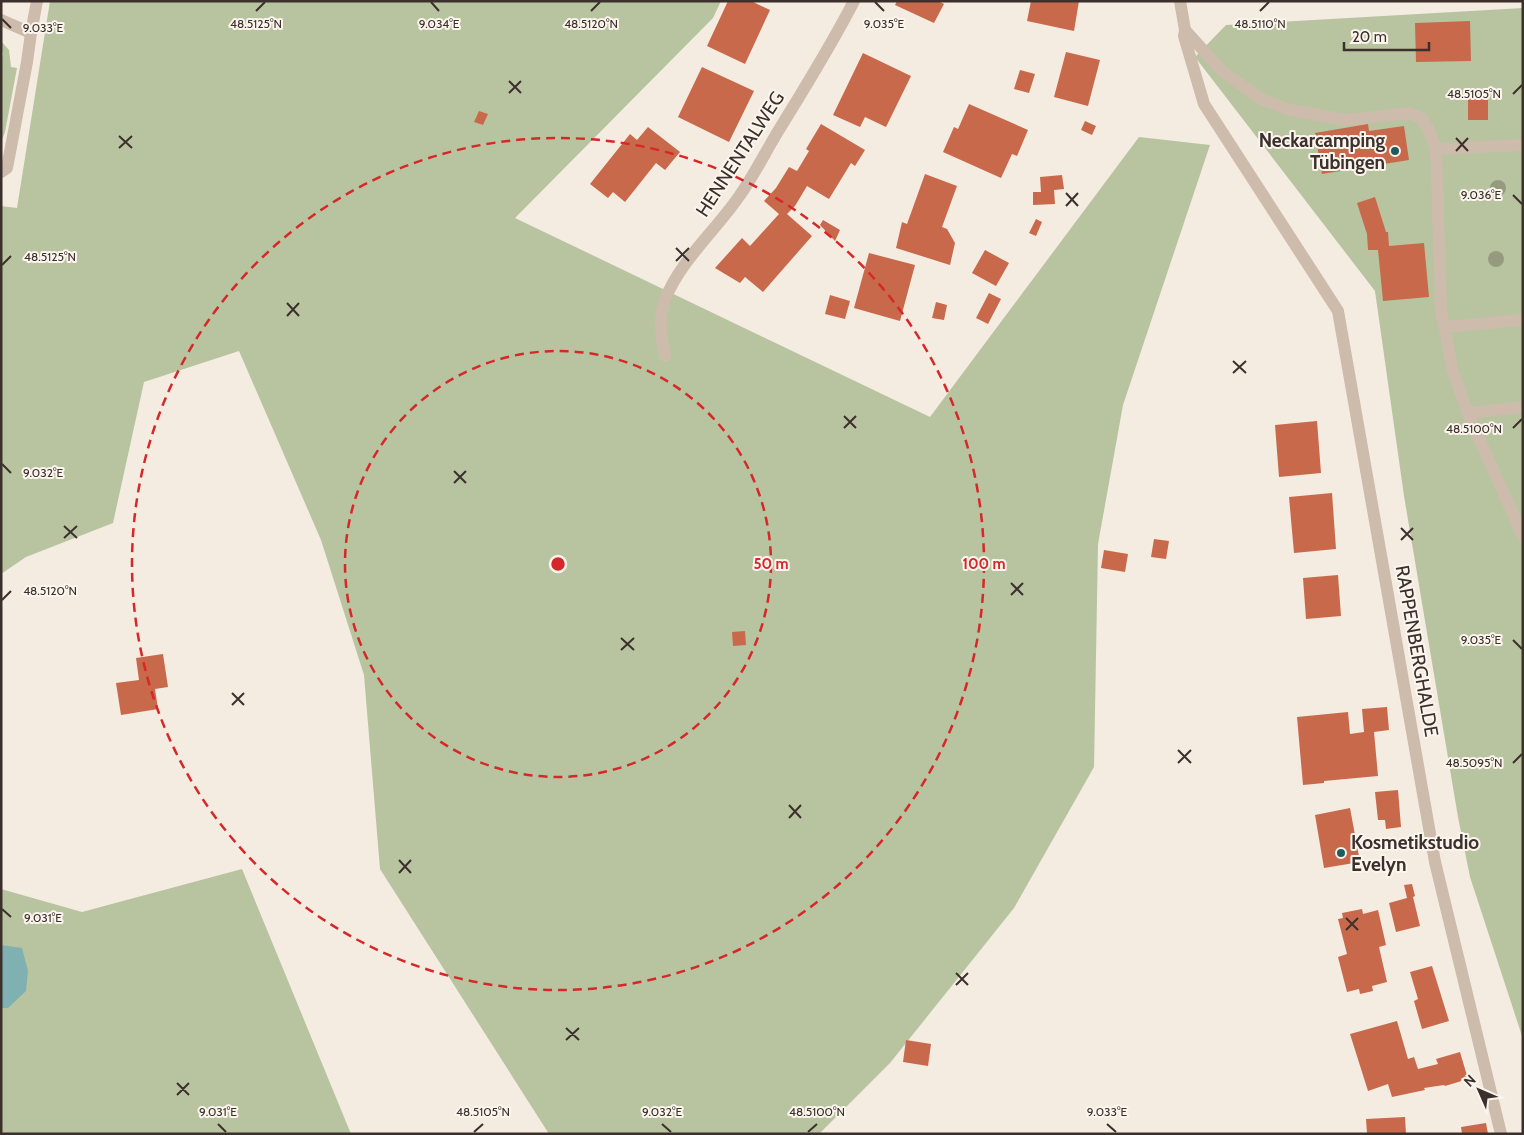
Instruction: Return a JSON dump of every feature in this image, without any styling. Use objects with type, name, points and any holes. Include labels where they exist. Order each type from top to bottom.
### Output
[{"type":"street","points":[[1,172],[7,168],[37,1]]},
{"type":"street","name":"HENNENTALWEG","points":[[665,356],[660,321],[665,300],[673,283],[740,195],[820,65],[854,1]]},
{"type":"street","name":"RAPPENBERGHALDE","points":[[1180,1],[1185,30],[1184,36],[1204,104],[1338,311],[1435,862],[1501,1134]]},
{"type":"street","points":[[1,20],[31,33]]},
{"type":"street","points":[[1185,30],[1222,71],[1261,99],[1290,110],[1347,120],[1409,113],[1421,118],[1428,128],[1436,149],[1441,309],[1453,372],[1468,412],[1523,536]]},
{"type":"street","points":[[1436,149],[1523,145]]},
{"type":"street","points":[[1444,327],[1523,320]]},
{"type":"street","points":[[1468,412],[1523,407]]},
{"type":"green space","points":[[50,1],[721,1],[713,18],[515,218],[930,417],[1139,137],[1210,145],[1123,405],[1098,544],[1094,767],[1014,908],[890,1063],[819,1134],[549,1134],[380,869],[364,675],[321,540],[239,351],[144,382],[113,523],[26,557],[1,574],[1,206],[17,208]]},
{"type":"green space","points":[[1523,8],[1523,1039],[1470,877],[1458,817],[1404,496],[1375,291],[1195,57],[1226,25]]},
{"type":"green space","points":[[1,41],[9,50],[11,67],[17,68],[5,132],[1,142],[1,63],[3,53],[1,52]]},
{"type":"green space","points":[[242,869],[351,1134],[1,1134],[1,889],[82,912]]},
{"type":"water","points":[[1,945],[22,948],[28,971],[26,991],[8,1008],[1,1008]]},
{"type":"building","points":[[728,1],[751,1],[770,10],[745,64],[707,46]]},
{"type":"building","points":[[897,1],[938,1],[944,4],[934,23],[895,5]]},
{"type":"building","points":[[1031,1],[1079,1],[1074,31],[1027,21]]},
{"type":"building","points":[[1470,21],[1471,61],[1416,62],[1415,23]]},
{"type":"building","points":[[1066,52],[1100,60],[1088,106],[1054,97]]},
{"type":"building","points":[[863,53],[911,76],[886,127],[865,117],[860,127],[833,115]]},
{"type":"building","points":[[702,67],[754,91],[729,142],[678,117]]},
{"type":"building","points":[[1020,70],[1035,74],[1029,93],[1014,89]]},
{"type":"building","points":[[1488,97],[1488,120],[1468,120],[1468,98]]},
{"type":"building","points":[[969,104],[1028,130],[1017,156],[1012,154],[1001,178],[943,152],[954,127],[958,129]]},
{"type":"building","points":[[479,111],[488,114],[483,125],[474,122]]},
{"type":"building","points":[[1085,121],[1096,126],[1092,135],[1081,130]]},
{"type":"building","points":[[821,124],[865,150],[855,166],[851,163],[829,199],[807,186],[795,206],[787,214],[812,236],[763,292],[745,277],[740,283],[715,268],[742,238],[750,246],[779,214],[764,201],[776,188],[789,167],[797,171],[809,151],[806,149]]},
{"type":"building","points":[[1368,124],[1369,131],[1404,126],[1409,160],[1322,174],[1315,133]]},
{"type":"building","points":[[648,127],[680,152],[665,170],[656,163],[625,202],[613,192],[608,198],[590,184],[630,134],[637,140]]},
{"type":"building","points":[[925,174],[957,186],[942,227],[947,229],[955,243],[950,265],[896,248],[902,222],[907,224]]},
{"type":"building","points":[[1062,175],[1064,189],[1054,190],[1055,204],[1033,205],[1033,192],[1041,192],[1040,177]]},
{"type":"building","points":[[1375,197],[1386,232],[1388,232],[1389,246],[1424,243],[1429,297],[1383,301],[1378,250],[1368,250],[1367,234],[1357,203]]},
{"type":"building","points":[[1036,219],[1042,222],[1036,236],[1029,233]]},
{"type":"building","points":[[823,220],[840,230],[835,241],[820,225]]},
{"type":"building","points":[[985,250],[1009,263],[996,286],[972,273]]},
{"type":"building","points":[[869,253],[915,265],[900,321],[854,308]]},
{"type":"building","points":[[989,293],[1001,299],[988,324],[976,318]]},
{"type":"building","points":[[830,295],[850,301],[845,319],[825,314]]},
{"type":"building","points":[[936,302],[947,305],[944,320],[932,318]]},
{"type":"building","points":[[1317,421],[1321,473],[1279,477],[1275,425]]},
{"type":"building","points":[[1332,493],[1336,549],[1294,553],[1289,497]]},
{"type":"building","points":[[1154,539],[1169,541],[1166,559],[1151,557]]},
{"type":"building","points":[[1104,550],[1128,554],[1125,572],[1101,568]]},
{"type":"building","points":[[1338,575],[1341,616],[1306,619],[1303,578]]},
{"type":"building","points":[[745,631],[746,645],[733,646],[732,632]]},
{"type":"building","points":[[163,654],[168,687],[155,689],[158,709],[121,715],[116,683],[139,680],[136,658]]},
{"type":"building","points":[[1387,707],[1389,730],[1374,732],[1378,776],[1303,785],[1297,717],[1348,712],[1350,734],[1364,732],[1362,709]]},
{"type":"building","points":[[1398,790],[1401,827],[1386,829],[1385,820],[1378,820],[1375,792]]},
{"type":"building","points":[[1350,808],[1360,862],[1324,868],[1315,815]]},
{"type":"building","points":[[1412,884],[1420,926],[1396,932],[1389,903],[1407,898],[1404,885]]},
{"type":"building","points":[[1362,909],[1363,914],[1378,910],[1386,945],[1379,947],[1387,982],[1372,986],[1373,991],[1360,994],[1359,989],[1347,992],[1338,957],[1347,954],[1338,919],[1343,918],[1342,913]]},
{"type":"building","points":[[1432,966],[1449,1021],[1422,1029],[1414,1001],[1418,999],[1410,972]]},
{"type":"building","points":[[1397,1021],[1408,1059],[1414,1057],[1418,1069],[1438,1064],[1436,1059],[1460,1052],[1468,1079],[1445,1086],[1424,1088],[1425,1090],[1392,1097],[1388,1084],[1368,1091],[1350,1034]]},
{"type":"building","points":[[906,1040],[931,1044],[928,1066],[903,1062]]},
{"type":"building","points":[[1405,1117],[1406,1134],[1367,1134],[1366,1119]]},
{"type":"building","points":[[1486,1123],[1488,1134],[1462,1134],[1461,1127]]},
{"type":"place","name":"Neckarcamping Tübingen","points":[[1395,151]]},
{"type":"place","name":"Kosmetikstudio Evelyn","points":[[1341,853]]}]
